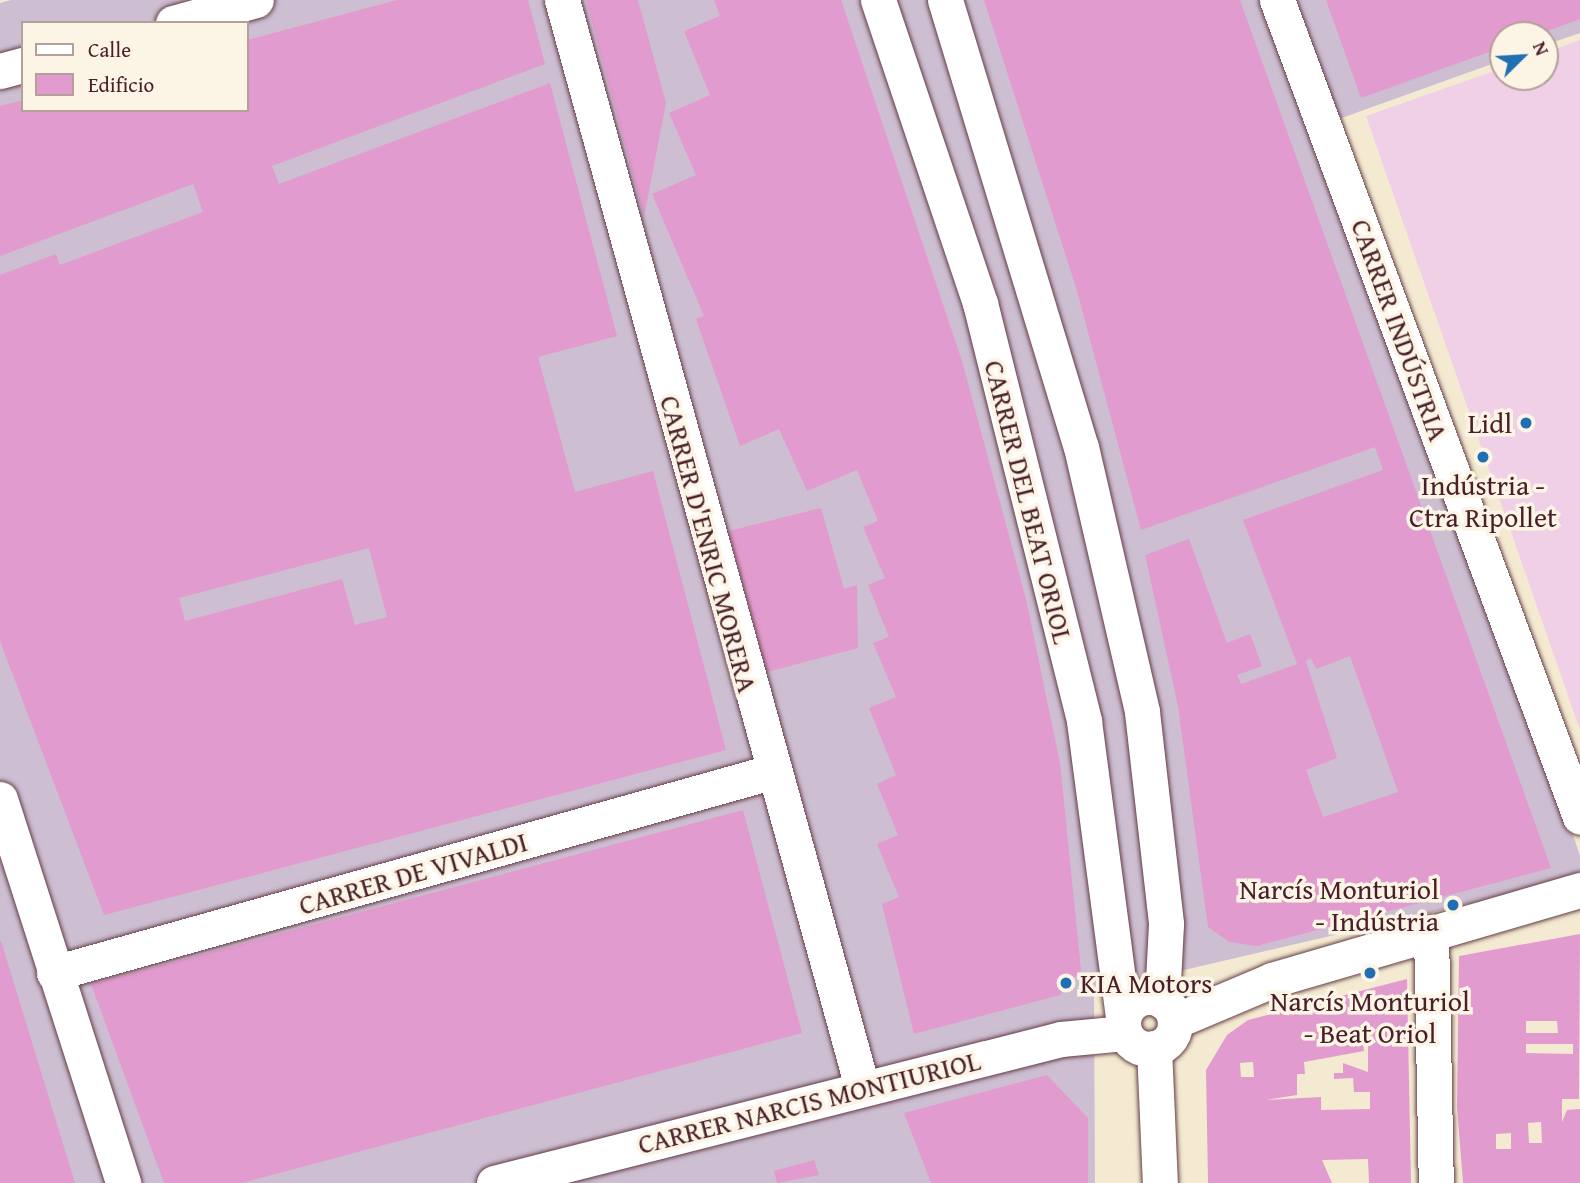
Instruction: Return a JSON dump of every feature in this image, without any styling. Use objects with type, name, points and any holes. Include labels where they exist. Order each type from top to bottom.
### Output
[{"type":"street","points":[[180,21],[256,0]]},
{"type":"street","name":"CARRER D'ENRIC MORERA","points":[[562,0],[771,772],[862,1087]]},
{"type":"street","name":"CARRER DEL BEAT ORIOL","points":[[878,0],[980,303],[1084,721],[1148,1024],[1160,1183]]},
{"type":"street","name":"CARRER DEL BEAT ORIOL","points":[[944,0],[1081,447],[1142,712],[1166,924],[1148,1024]]},
{"type":"street","name":"CARRER INDÚSTRIA","points":[[1278,0],[1580,817]]},
{"type":"street","points":[[0,71],[21,66]]},
{"type":"street","name":"CARRER DE VIVALDI","points":[[54,973],[771,772]]},
{"type":"street","points":[[0,799],[123,1183]]},
{"type":"street","points":[[1148,1024],[1227,995],[1431,932],[1580,890]]},
{"type":"street","points":[[1431,932],[1436,1183]]},
{"type":"street","name":"CARRER NARCIS MONTIURIOL","points":[[494,1183],[862,1087],[1061,1039],[1148,1024]]},
{"type":"shaded area","points":[[11,0],[1580,0],[1580,33],[1559,40],[1559,21],[1489,21],[1489,65],[1336,120],[1580,856],[1580,878],[1094,991],[1095,1183],[0,1183],[0,3]]},
{"type":"shaded area","name":"Lidl","points":[[1580,40],[1580,730],[1366,116],[1489,73],[1489,91],[1559,91],[1559,48]]},
{"type":"building","points":[[397,0],[528,0],[545,64],[272,166],[279,184],[550,83],[617,336],[538,357],[575,492],[653,471],[726,750],[104,915],[0,641],[0,275],[56,254],[60,265],[203,212],[193,184],[0,256],[0,106],[21,101],[21,112],[248,112],[248,40]],"holes":[[[369,548],[387,617],[355,625],[342,579],[185,621],[179,598]]]},
{"type":"building","points":[[586,0],[638,0],[666,103],[644,217]]},
{"type":"building","points":[[714,0],[841,0],[962,361],[1026,599],[1060,763],[1081,970],[1060,995],[914,1034],[882,904],[899,897],[877,844],[898,835],[877,784],[896,775],[869,708],[896,697],[873,643],[889,637],[868,585],[885,578],[863,527],[878,521],[857,470],[807,491],[779,429],[740,446],[696,319],[704,316],[652,194],[696,175],[669,113],[710,95],[684,31],[720,16]]},
{"type":"building","points":[[984,0],[1240,0],[1551,868],[1257,946],[1229,942],[1208,927],[1178,706],[1145,555],[1189,539],[1227,643],[1250,634],[1262,666],[1237,675],[1241,684],[1297,664],[1243,520],[1383,470],[1375,447],[1141,530],[1077,291]],"holes":[[[1350,656],[1398,792],[1323,817],[1306,770],[1337,758],[1306,661],[1311,658],[1316,669]]]},
{"type":"building","points":[[1326,0],[1580,0],[1580,19],[1559,27],[1559,21],[1489,21],[1489,52],[1361,98]]},
{"type":"building","points":[[821,508],[844,589],[857,585],[858,648],[767,672],[729,531]]},
{"type":"building","points":[[743,810],[802,1033],[242,1183],[164,1183],[91,984]]},
{"type":"building","points":[[1580,934],[1579,1099],[1562,1099],[1562,1122],[1567,1110],[1580,1109],[1580,1183],[1463,1183],[1457,1107],[1459,956]],"holes":[[[1526,1021],[1557,1021],[1558,1033],[1526,1033]],[[1526,1044],[1573,1044],[1573,1054],[1526,1053]],[[1541,1122],[1542,1143],[1529,1143],[1528,1123]],[[1511,1133],[1511,1149],[1496,1149],[1496,1134]]]},
{"type":"building","points":[[1,941],[75,1183],[0,1183]]},
{"type":"building","points":[[1407,979],[1411,1183],[1369,1183],[1368,1159],[1322,1160],[1332,1183],[1208,1183],[1206,1070],[1227,1035],[1248,1020]],"holes":[[[1368,1030],[1368,1072],[1343,1063],[1343,1073],[1334,1073],[1334,1079],[1353,1078],[1354,1092],[1370,1092],[1370,1109],[1321,1110],[1321,1097],[1266,1100],[1297,1095],[1297,1074],[1305,1074],[1304,1062],[1364,1051],[1361,1031]],[[1253,1062],[1254,1077],[1241,1077],[1240,1063]]]},
{"type":"building","points":[[1047,1075],[1088,1118],[1088,1183],[931,1183],[904,1113]]},
{"type":"building","points":[[814,1160],[819,1175],[777,1183],[774,1171]]},
{"type":"place","name":"Lidl","points":[[1526,423]]},
{"type":"place","name":"Indústria - Ctra Ripollet","points":[[1483,457]]},
{"type":"place","name":"Narcís Monturiol - Indústria","points":[[1453,905]]},
{"type":"place","name":"Narcís Monturiol - Beat Oriol","points":[[1370,973]]},
{"type":"place","name":"KIA Motors","points":[[1066,983]]}]
